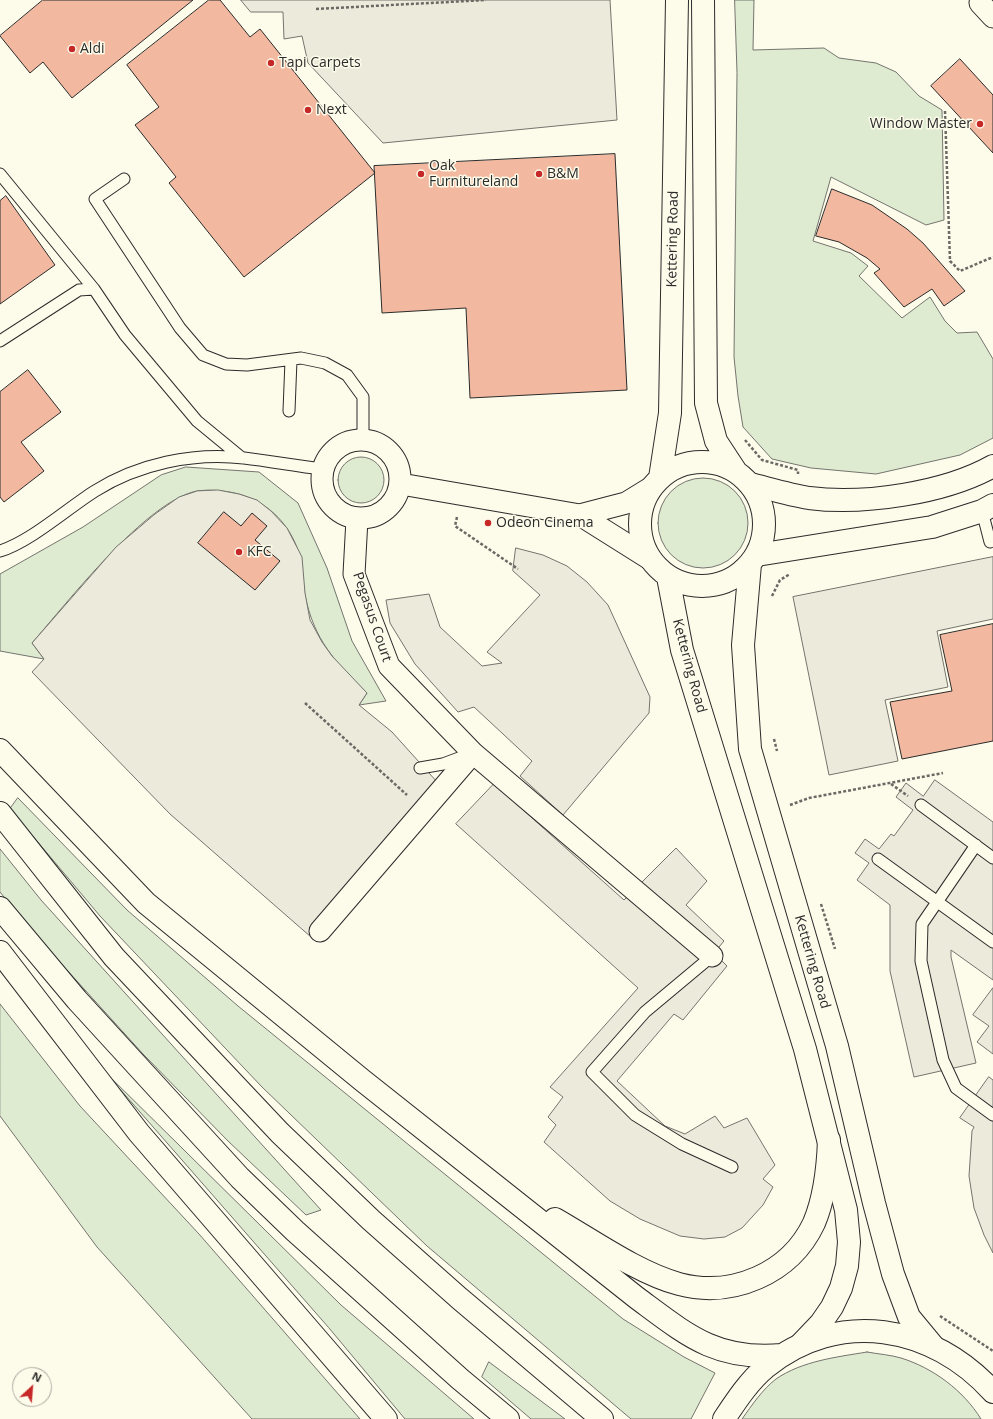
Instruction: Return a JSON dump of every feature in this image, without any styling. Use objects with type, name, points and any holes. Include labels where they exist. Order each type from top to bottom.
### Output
[{"type":"main road","name":"Kettering Road","points":[[656,482],[670,413],[677,0]]},
{"type":"main road","points":[[703,0],[706,402],[716,441],[742,477],[760,500],[764,518],[764,537],[753,560],[737,576],[720,584],[703,587],[685,584],[668,577],[650,559],[642,541],[639,522],[643,504],[656,482],[676,467],[696,462],[716,463],[742,477],[809,498],[869,500],[950,485],[993,466]]},
{"type":"main road","points":[[753,560],[932,527],[987,508]]},
{"type":"main road","name":"Kettering Road","points":[[753,560],[743,645],[750,749],[837,1046],[874,1203],[893,1274],[909,1317],[933,1346]]},
{"type":"main road","name":"Kettering Road","points":[[668,577],[682,650],[805,1049],[846,1210],[849,1242],[847,1266],[841,1288],[832,1307],[821,1323],[800,1345]]},
{"type":"main road","points":[[0,750],[146,903],[485,1178],[637,1298],[700,1341],[717,1349],[748,1356],[782,1355]]},
{"type":"main road","points":[[0,813],[114,957],[280,1133],[371,1220],[459,1298],[602,1419]]},
{"type":"main road","points":[[0,908],[77,1000],[240,1178],[295,1231],[460,1380],[508,1419]]},
{"type":"main road","points":[[0,952],[139,1133],[386,1419]]},
{"type":"main road","points":[[485,1178],[652,1274],[679,1284],[703,1288],[725,1288],[744,1284],[763,1276],[794,1253],[805,1239],[814,1222],[823,1192],[828,1168],[829,1140]]},
{"type":"main road","points":[[724,1419],[749,1384],[764,1368],[782,1355],[800,1345],[830,1334],[856,1330],[880,1331],[908,1336],[933,1346],[962,1364],[993,1392]]},
{"type":"street","points":[[363,439],[379,444],[392,454],[399,468],[401,484],[396,499],[386,511],[372,518],[356,519],[340,514],[328,502],[322,486],[322,469],[328,457],[337,447],[349,441],[363,439]]},
{"type":"street","points":[[580,515],[626,503],[656,482]]},
{"type":"street","points":[[401,484],[580,515],[650,559]]},
{"type":"street","name":"Pegasus Court","points":[[356,519],[354,574],[389,666],[473,753],[712,956]]},
{"type":"street","points":[[320,931],[473,753]]},
{"type":"lane","points":[[0,174],[94,289],[126,335],[197,421],[242,458]]},
{"type":"lane","points":[[124,179],[95,199],[180,328],[203,355],[226,364],[247,365],[301,358],[325,363],[347,375],[363,397],[363,439]]},
{"type":"lane","points":[[0,341],[79,290],[94,289]]},
{"type":"lane","points":[[289,410],[291,360]]},
{"type":"lane","points":[[0,551],[7,549],[41,529],[96,491],[127,474],[171,462],[200,458],[242,458],[322,469]]},
{"type":"lane","points":[[987,508],[990,542]]},
{"type":"lane","points":[[420,768],[443,764],[473,753]]},
{"type":"lane","points":[[921,806],[993,858]]},
{"type":"lane","points":[[976,845],[922,924],[921,961],[943,1060],[956,1088],[993,1115]]},
{"type":"lane","points":[[878,859],[993,942]]},
{"type":"lane","points":[[712,956],[645,1012],[592,1072],[635,1115],[682,1144],[732,1167]]},
{"type":"path","points":[[316,9],[486,0]]},
{"type":"path","points":[[945,111],[950,260],[960,271],[993,257]]},
{"type":"path","points":[[743,438],[762,460],[798,470],[798,476]]},
{"type":"path","points":[[455,526],[518,570]]},
{"type":"path","points":[[770,600],[780,580],[792,572]]},
{"type":"path","points":[[305,703],[424,809]]},
{"type":"path","points":[[774,735],[778,757]]},
{"type":"path","points":[[789,805],[809,798],[942,773]]},
{"type":"path","points":[[787,798],[792,812]]},
{"type":"path","points":[[820,898],[835,950]]},
{"type":"path","points":[[936,1314],[993,1351]]},
{"type":"green space","points":[[735,0],[754,0],[753,50],[824,48],[839,58],[876,63],[896,72],[919,96],[942,110],[944,220],[926,225],[831,177],[813,241],[851,253],[868,266],[859,276],[902,318],[930,297],[945,321],[957,333],[977,332],[993,359],[993,438],[960,455],[876,474],[811,468],[772,459],[743,427],[734,357],[737,73]]},
{"type":"green space","points":[[366,457],[378,463],[383,471],[383,489],[378,497],[370,502],[356,503],[344,497],[339,489],[338,475],[344,463],[352,458]]},
{"type":"green space","points":[[186,467],[259,472],[298,503],[327,568],[352,641],[386,701],[359,705],[367,693],[345,671],[320,638],[309,611],[298,551],[287,528],[275,514],[260,503],[251,498],[226,491],[197,491],[177,499],[155,513],[132,533],[86,580],[32,643],[44,659],[0,651],[0,574],[83,527],[161,475]]},
{"type":"green space","points":[[703,478],[720,482],[735,491],[744,506],[748,523],[744,540],[735,555],[720,564],[703,568],[686,564],[671,555],[662,540],[658,523],[662,506],[671,491],[686,482]]},
{"type":"green space","points":[[18,798],[127,910],[238,1006],[623,1319],[684,1357],[715,1373],[691,1419],[631,1419],[427,1246],[262,1087],[100,916],[10,809]]},
{"type":"green space","points":[[0,849],[41,900],[321,1210],[306,1215],[228,1141],[143,1054],[27,926],[0,892]]},
{"type":"green space","points":[[0,1004],[80,1106],[199,1234],[360,1419],[252,1419],[97,1247],[0,1116]]},
{"type":"green space","points":[[105,1072],[341,1305],[474,1419],[405,1419],[329,1328]]},
{"type":"green space","points":[[867,1352],[901,1358],[913,1362],[936,1374],[946,1381],[974,1408],[981,1419],[742,1419],[766,1388],[786,1373],[808,1364]]},
{"type":"green space","points":[[489,1362],[565,1419],[531,1419],[482,1377]]},
{"type":"shaded area","points":[[241,0],[610,0],[617,120],[383,143],[308,63],[302,36],[284,39],[283,12],[251,12]]},
{"type":"shaded area","points":[[218,490],[239,494],[257,500],[271,511],[287,528],[302,557],[305,593],[310,620],[322,642],[332,656],[367,693],[359,705],[392,732],[438,783],[311,937],[170,814],[32,672],[44,659],[32,643],[116,547],[155,514],[179,497],[197,491]]},
{"type":"shaded area","points":[[516,548],[543,555],[567,566],[587,582],[608,605],[650,697],[649,713],[563,815],[520,776],[532,761],[474,707],[458,712],[415,664],[390,623],[386,600],[429,594],[440,627],[482,666],[502,663],[487,652],[540,595],[513,571]]},
{"type":"shaded area","points":[[993,557],[993,619],[937,631],[948,687],[885,700],[898,761],[829,775],[793,597]]},
{"type":"shaded area","points":[[935,780],[993,822],[993,980],[951,950],[951,957],[976,1063],[914,1077],[890,971],[890,905],[857,880],[869,863],[855,853],[865,839],[879,849],[891,834],[894,836],[913,810],[896,797],[906,783],[923,796]]},
{"type":"shaded area","points":[[494,784],[624,900],[676,848],[707,881],[686,905],[724,941],[714,953],[727,966],[683,1020],[674,1014],[617,1081],[665,1126],[685,1134],[715,1116],[724,1128],[747,1118],[775,1165],[763,1179],[773,1187],[763,1205],[742,1228],[725,1237],[704,1239],[680,1236],[640,1219],[610,1201],[544,1142],[556,1125],[548,1117],[563,1097],[550,1087],[638,988],[456,824]]},
{"type":"shaded area","points":[[993,988],[993,1054],[977,1042],[989,1026],[973,1015]]},
{"type":"shaded area","points":[[989,1077],[993,1080],[993,1253],[984,1235],[974,1208],[969,1176],[972,1131],[974,1127],[960,1118]]},
{"type":"building","name":"Aldi","points":[[43,0],[193,0],[72,98],[43,62],[30,73],[0,36]]},
{"type":"building","points":[[209,0],[220,0],[250,37],[260,29],[375,173],[244,277],[169,183],[176,177],[135,125],[159,107],[127,65]]},
{"type":"building","name":"Window Master","points":[[960,59],[993,95],[993,153],[931,86]]},
{"type":"building","points":[[615,154],[627,390],[470,398],[466,308],[382,313],[374,166]]},
{"type":"building","points":[[832,189],[872,205],[907,229],[923,243],[965,291],[944,306],[932,289],[904,307],[874,273],[880,269],[867,258],[839,242],[816,236]]},
{"type":"building","points":[[6,196],[55,265],[0,304],[0,201]]},
{"type":"building","points":[[28,370],[61,412],[21,442],[44,471],[4,502],[0,497],[0,392]]},
{"type":"building","name":"KFC","points":[[224,512],[241,526],[252,513],[267,526],[255,540],[280,561],[255,590],[198,543]]},
{"type":"building","points":[[993,624],[993,741],[902,759],[890,702],[952,691],[940,635]]},
{"type":"place","name":"Aldi","points":[[72,49]]},
{"type":"place","name":"Tapi Carpets","points":[[271,63]]},
{"type":"place","name":"Next","points":[[308,110]]},
{"type":"place","name":"Window Master","points":[[980,124]]},
{"type":"place","name":"Oak Furnitureland","points":[[421,174]]},
{"type":"place","name":"B&M","points":[[539,174]]},
{"type":"place","name":"Odeon Cinema","points":[[488,523]]},
{"type":"place","name":"KFC","points":[[239,552]]}]
